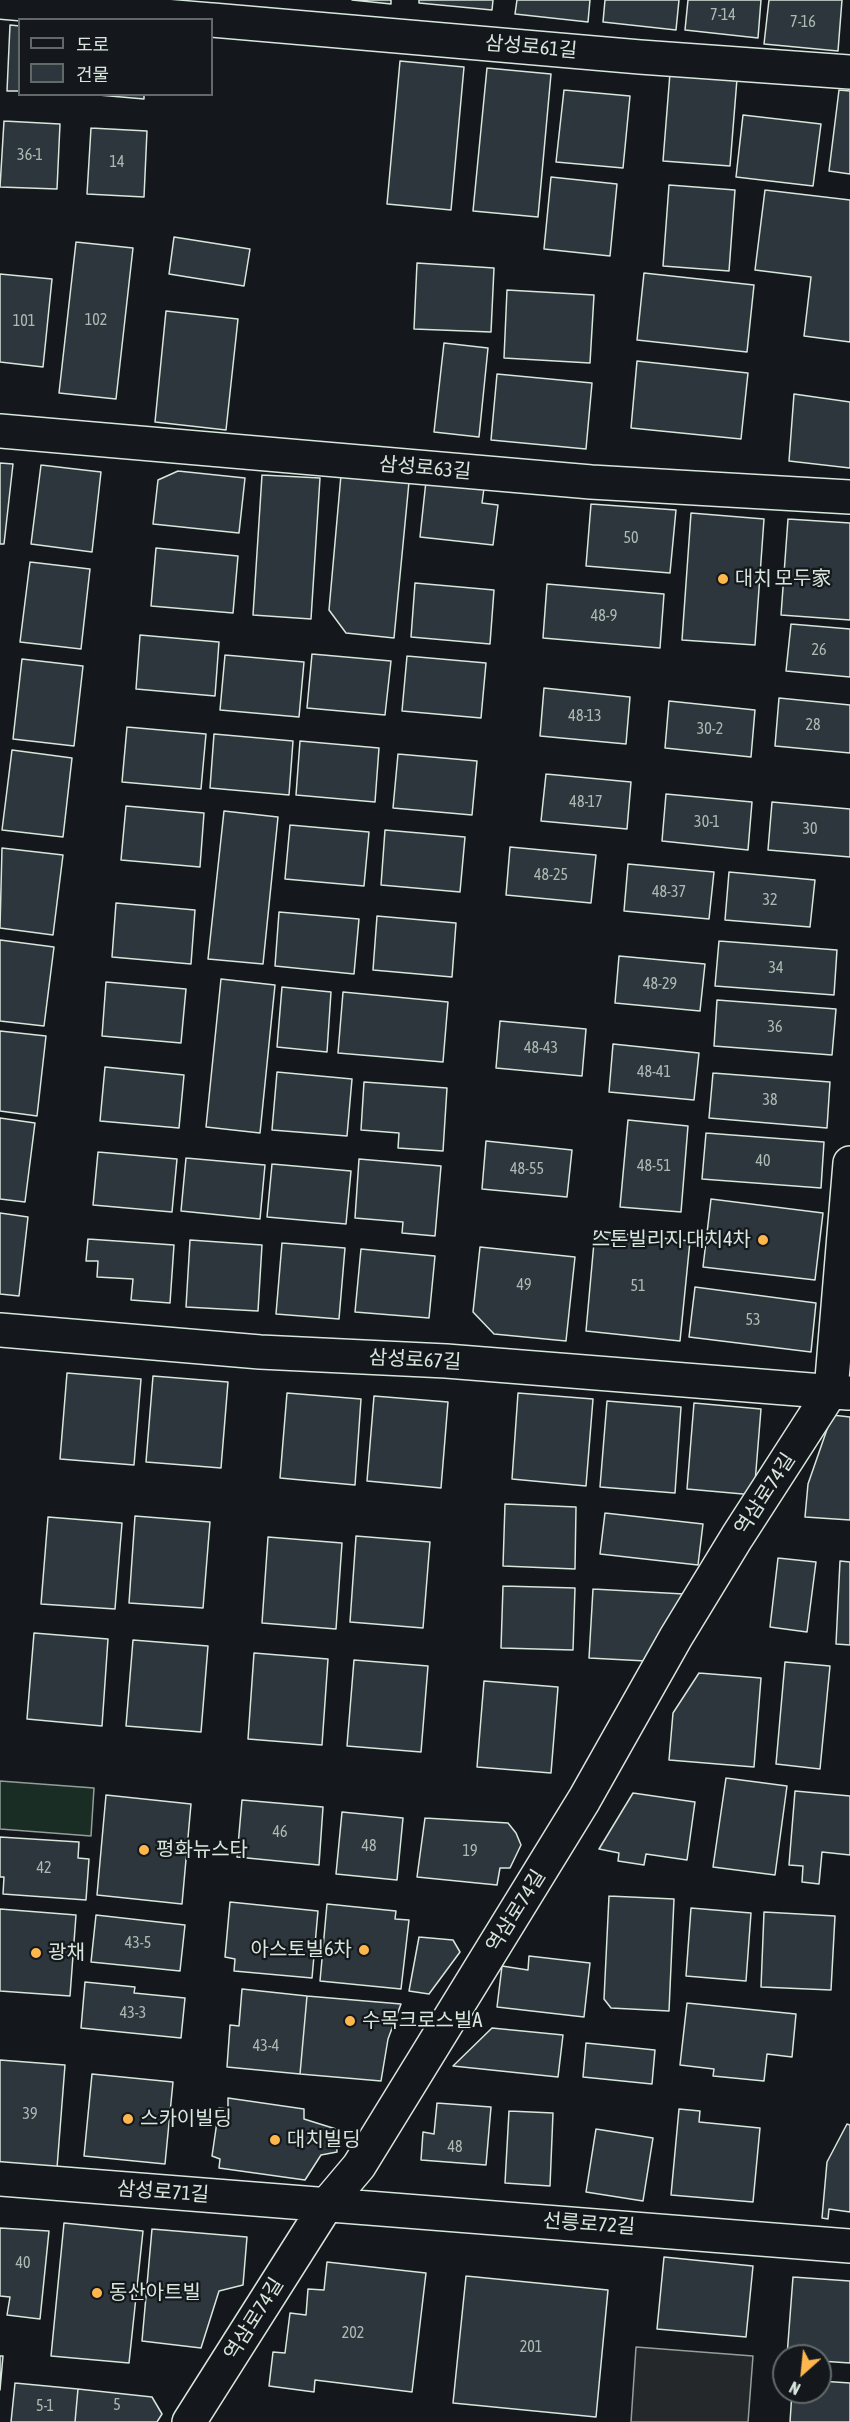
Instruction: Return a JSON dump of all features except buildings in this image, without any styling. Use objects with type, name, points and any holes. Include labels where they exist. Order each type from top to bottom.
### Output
[{"type":"street","name":"삼성로61길","points":[[0,2],[188,18]]},
{"type":"street","name":"삼성로61길","points":[[213,20],[640,57],[850,72]]},
{"type":"street","name":"삼성로63길","points":[[0,431],[591,482],[850,497]]},
{"type":"street","points":[[841,1392],[850,1163]]},
{"type":"street","name":"삼성로67길","points":[[0,1330],[260,1352],[446,1361],[841,1392]]},
{"type":"street","name":"역삼로74길","points":[[189,2422],[327,2204],[359,2166],[584,1800],[676,1637],[719,1567],[841,1392]]},
{"type":"street","name":"삼성로71길","points":[[0,2179],[327,2204]]},
{"type":"street","name":"선릉로72길","points":[[327,2204],[850,2246]]},
{"type":"green space","points":[[0,1781],[94,1788],[91,1836],[0,1829]]},
{"type":"shaded area","points":[[636,2347],[753,2356],[748,2422],[631,2422]]},
{"type":"place","name":"대치 모두家","points":[[723,579]]},
{"type":"place","name":"스톤빌리지 대치4차","points":[[763,1240]]},
{"type":"place","name":"평화뉴스타","points":[[144,1850]]},
{"type":"place","name":"아스토빌6차","points":[[364,1950]]},
{"type":"place","name":"광채","points":[[36,1953]]},
{"type":"place","name":"수목크로스빌A","points":[[350,2021]]},
{"type":"place","name":"스카이빌딩","points":[[128,2119]]},
{"type":"place","name":"대치빌딩","points":[[275,2140]]},
{"type":"place","name":"동산아트빌","points":[[97,2293]]}]
